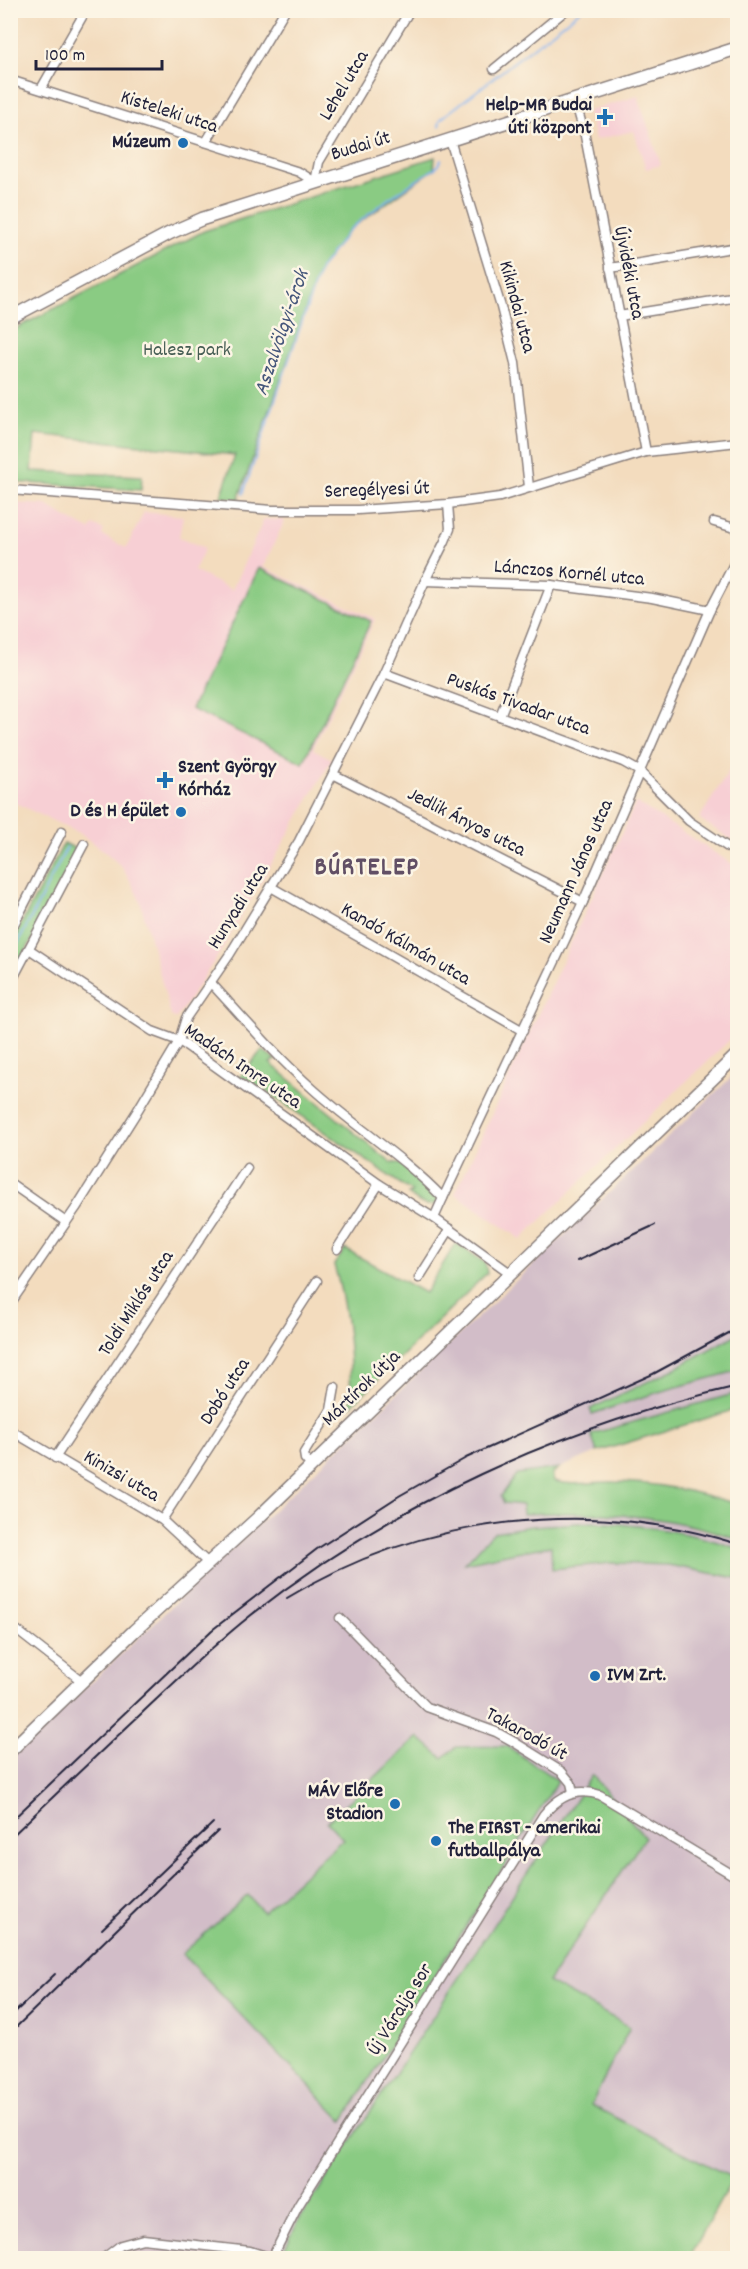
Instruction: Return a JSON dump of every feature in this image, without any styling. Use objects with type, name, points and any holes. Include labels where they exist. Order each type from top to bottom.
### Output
[{"type":"street","points":[[41,89],[86,10]]},
{"type":"street","points":[[206,142],[285,10]]},
{"type":"street","name":"Lehel utca","points":[[315,182],[319,162],[410,10]]},
{"type":"street","points":[[494,69],[566,10]]},
{"type":"street","name":"Budai út","points":[[10,318],[186,226],[221,212],[738,48]]},
{"type":"street","name":"Kisteleki utca","points":[[10,80],[299,172],[315,182]]},
{"type":"street","name":"Újvidéki utca","points":[[575,100],[585,136],[646,452]]},
{"type":"street","name":"Kikindai utca","points":[[450,140],[501,307],[512,352],[529,487]]},
{"type":"street","points":[[610,268],[738,247]]},
{"type":"street","points":[[619,316],[738,297]]},
{"type":"street","name":"Seregélyesi út","points":[[10,490],[272,510],[358,510],[447,504],[500,497],[646,452],[738,442]]},
{"type":"street","name":"Hunyadi utca","points":[[10,1304],[136,1113],[178,1041],[186,1018],[211,983],[298,842],[384,673],[450,529],[447,504]]},
{"type":"street","points":[[714,522],[738,529]]},
{"type":"street","name":"Neumann János utca","points":[[443,1198],[583,902],[710,610],[738,556]]},
{"type":"street","name":"Lánczos Kornél utca","points":[[425,581],[551,585],[652,598],[710,610]]},
{"type":"street","points":[[500,716],[551,585]]},
{"type":"street","name":"Puskás Tivadar utca","points":[[384,673],[623,762],[639,771]]},
{"type":"street","points":[[639,771],[681,815],[738,854]]},
{"type":"street","name":"Jedlik Ányos utca","points":[[333,774],[583,902]]},
{"type":"street","points":[[10,932],[62,831]]},
{"type":"street","points":[[10,984],[84,844]]},
{"type":"street","name":"Kandó Kálmán utca","points":[[271,887],[523,1031]]},
{"type":"street","name":"Madách Imre utca","points":[[29,949],[153,1031],[178,1041],[379,1184],[434,1218],[510,1273]]},
{"type":"street","name":"Madách Imre utca","points":[[211,983],[260,1037],[314,1090],[404,1161],[443,1198]]},
{"type":"street","name":"Mártírok útja","points":[[10,1751],[311,1466],[738,1054]]},
{"type":"street","name":"Toldi Miklós utca","points":[[55,1458],[247,1168]]},
{"type":"street","points":[[10,1183],[66,1222]]},
{"type":"street","points":[[337,1249],[379,1184]]},
{"type":"street","points":[[434,1218],[443,1198]]},
{"type":"street","points":[[419,1278],[450,1229]]},
{"type":"street","name":"Dobó utca","points":[[162,1520],[317,1281]]},
{"type":"street","points":[[311,1466],[305,1459],[304,1453],[331,1410],[335,1387]]},
{"type":"street","name":"Kinizsi utca","points":[[10,1430],[162,1520],[208,1563]]},
{"type":"street","name":"Takarodó út","points":[[340,1618],[428,1707],[496,1732],[562,1772],[571,1783],[573,1792],[583,1791],[600,1795],[738,1878]]},
{"type":"street","points":[[10,1625],[83,1682]]},
{"type":"street","name":"Új Váralja sor","points":[[272,2258],[298,2206],[544,1814],[558,1799],[573,1792]]},
{"type":"street","points":[[104,2259],[121,2245],[143,2239],[250,2251],[272,2258]]},
{"type":"shaded area","name":"Help-MR Budai úti központ","points":[[638,96],[661,165],[646,169],[634,131],[595,140],[588,111]]},
{"type":"shaded area","name":"Szent György Kórház","points":[[11,503],[47,505],[90,530],[93,525],[104,530],[102,535],[126,548],[144,512],[183,516],[179,537],[205,548],[194,571],[232,590],[264,519],[285,520],[263,567],[375,619],[313,749],[332,759],[221,951],[176,1019],[171,1016],[140,901],[121,866],[79,833],[11,801]]},
{"type":"shaded area","points":[[737,758],[737,843],[699,819]]},
{"type":"shaded area","points":[[636,802],[737,867],[737,1033],[521,1239],[455,1194]]},
{"type":"shaded area","points":[[737,1072],[737,1334],[672,1370],[590,1409],[592,1414],[662,1391],[737,1371],[737,1393],[591,1433],[597,1452],[559,1468],[517,1474],[504,1503],[522,1505],[524,1514],[569,1512],[615,1514],[678,1523],[737,1539],[737,1548],[671,1531],[594,1522],[532,1526],[494,1532],[516,1552],[551,1546],[553,1569],[612,1563],[668,1565],[737,1578],[737,2170],[733,2178],[590,2105],[548,1982],[645,1837],[592,1775],[299,2220],[280,2258],[11,2258],[11,1758]],"holes":[[[418,1737],[443,1758],[343,2121],[249,1896],[263,1912],[343,1838],[327,1822]]]},
{"type":"green space","name":"Halesz park","points":[[435,157],[434,169],[349,230],[320,269],[238,500],[221,497],[235,455],[35,434],[32,471],[142,476],[141,490],[11,482],[11,331],[204,231]]},
{"type":"green space","points":[[259,568],[371,621],[303,763],[191,709]]},
{"type":"green space","points":[[64,843],[78,850],[11,980],[11,943]]},
{"type":"green space","points":[[262,1050],[276,1060],[270,1063],[390,1162],[399,1163],[440,1196],[438,1203],[426,1205],[419,1202],[408,1194],[412,1192],[248,1079],[239,1078]]},
{"type":"green space","points":[[456,1243],[485,1263],[487,1273],[350,1407],[348,1335],[343,1300],[334,1265],[345,1249],[425,1293]]},
{"type":"green space","points":[[737,1334],[737,1371],[662,1391],[592,1414],[590,1409],[672,1370]]},
{"type":"green space","points":[[737,1393],[737,1409],[597,1452],[591,1434]]},
{"type":"green space","points":[[559,1468],[552,1474],[554,1481],[561,1483],[645,1484],[692,1492],[737,1504],[737,1539],[659,1519],[578,1513],[523,1514],[522,1505],[504,1503],[501,1496],[517,1474]]},
{"type":"green space","points":[[594,1522],[667,1530],[737,1548],[737,1578],[668,1565],[612,1563],[552,1569],[551,1546],[465,1563],[494,1532],[532,1526]]},
{"type":"green space","points":[[418,1737],[443,1758],[456,1747],[507,1746],[558,1781],[343,2121],[182,1954],[248,1895],[263,1912],[343,1839],[327,1822]]},
{"type":"green space","points":[[592,1775],[645,1837],[548,1982],[630,2027],[591,2105],[733,2178],[689,2258],[280,2258],[299,2220]]},
{"type":"waterway","name":"Aszalvölgyi-árok","points":[[439,127],[440,120],[447,114],[581,10]]},
{"type":"waterway","name":"Aszalvölgyi-árok","points":[[243,494],[320,269],[349,230],[388,199],[434,169],[441,160]]},
{"type":"waterway","name":"Aszalvölgyi-árok","points":[[10,959],[67,847]]},
{"type":"railway","points":[[577,1261],[655,1225]]},
{"type":"railway","points":[[10,1822],[212,1630],[317,1549],[399,1496],[466,1458],[653,1374],[738,1328]]},
{"type":"railway","points":[[10,1838],[222,1639],[305,1575],[362,1538],[420,1504],[543,1447],[607,1423],[738,1386]]},
{"type":"railway","points":[[287,1598],[338,1570],[393,1548],[449,1532],[506,1523],[565,1519],[623,1521],[681,1529],[738,1544]]},
{"type":"railway","points":[[102,1929],[213,1823]]},
{"type":"railway","points":[[10,2033],[218,1831]]},
{"type":"railway","points":[[10,2017],[55,1974]]},
{"type":"place","name":"Help-MR Budai úti központ","points":[[605,117]]},
{"type":"place","name":"Múzeum","points":[[183,143]]},
{"type":"place","name":"Szent György Kórház","points":[[165,780]]},
{"type":"place","name":"D és H épület","points":[[181,812]]},
{"type":"place","name":"IVM Zrt.","points":[[595,1676]]},
{"type":"place","name":"MÁV Előre Stadion","points":[[395,1804]]},
{"type":"place","name":"The FIRST - amerikai futballpálya","points":[[436,1841]]},
{"type":"district","name":"BÚRTELEP","points":[[367,868]]}]
